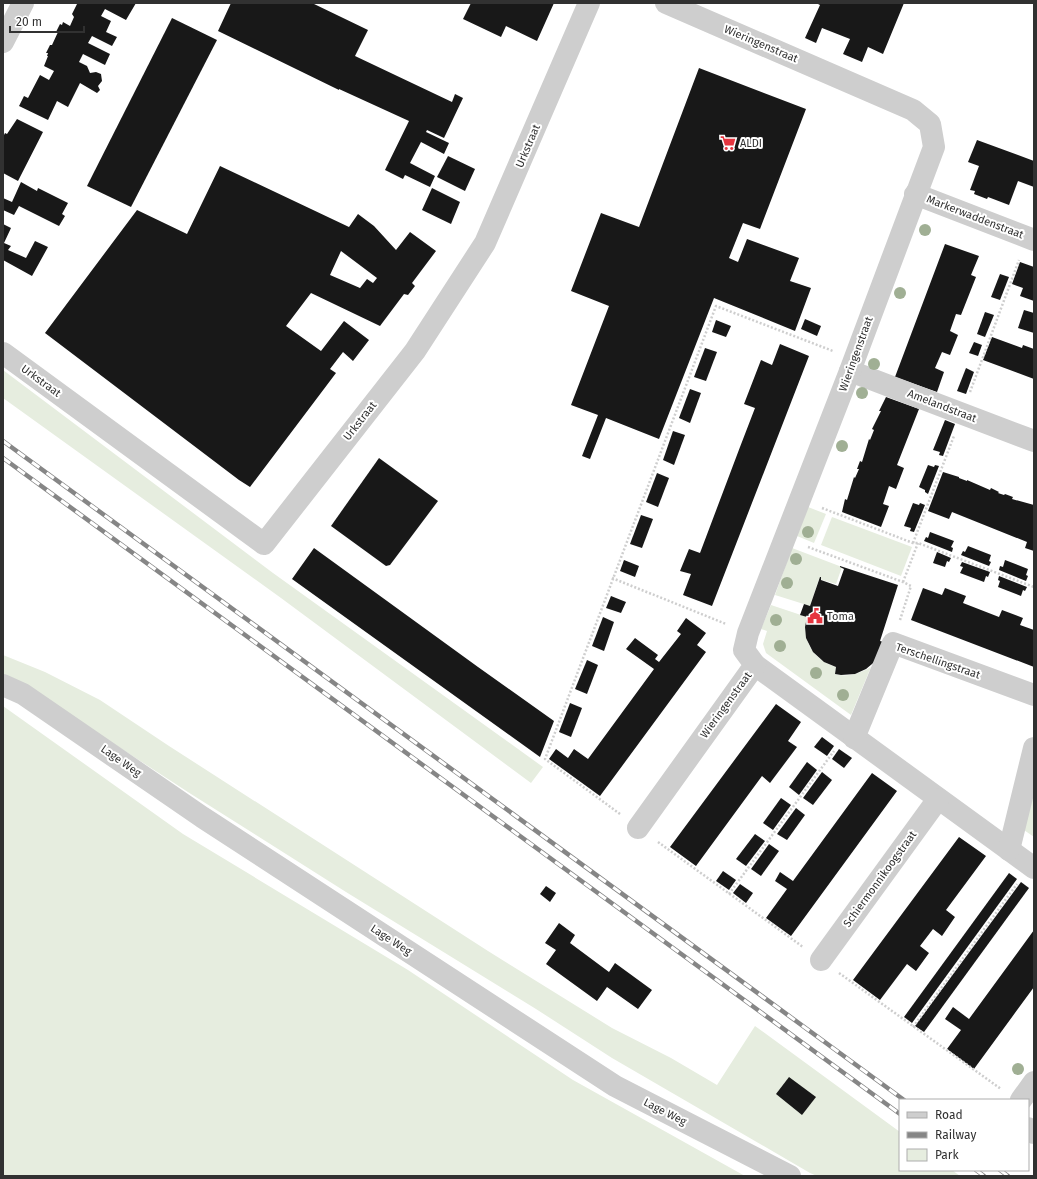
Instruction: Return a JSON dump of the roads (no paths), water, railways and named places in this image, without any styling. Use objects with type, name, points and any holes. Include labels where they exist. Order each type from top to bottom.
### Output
[{"type":"street","points":[[3,42],[23,3]]},
{"type":"street","name":"Urkstraat","points":[[3,353],[264,544],[415,351],[486,243],[589,3]]},
{"type":"street","name":"Wieringenstraat","points":[[638,828],[755,665],[744,650],[748,633],[852,365],[934,146],[930,124],[913,110],[666,3]]},
{"type":"street","name":"Markerwaddenstraat","points":[[915,194],[1034,240]]},
{"type":"street","name":"Amelandstraat","points":[[852,365],[1034,441]]},
{"type":"street","name":"Terschellingstraat","points":[[851,736],[893,643],[1034,695]]},
{"type":"street","points":[[755,665],[1032,867]]},
{"type":"street","name":"Lage Weg","points":[[3,685],[23,694],[202,818],[615,1086],[790,1176]]},
{"type":"street","points":[[1009,850],[1034,748]]},
{"type":"street","name":"Schiermonnikoogstraat","points":[[821,960],[938,798]]},
{"type":"street","points":[[1012,1095],[1034,1082]]},
{"type":"railway","points":[[3,441],[903,1099]]},
{"type":"railway","points":[[3,458],[899,1113]]},
{"type":"railway","points":[[977,1171],[984,1176]]},
{"type":"railway","points":[[1001,1171],[1008,1176]]},
{"type":"place","name":"ALDI","points":[[728,143]]},
{"type":"place","name":"Toma","points":[[815,616]]}]
